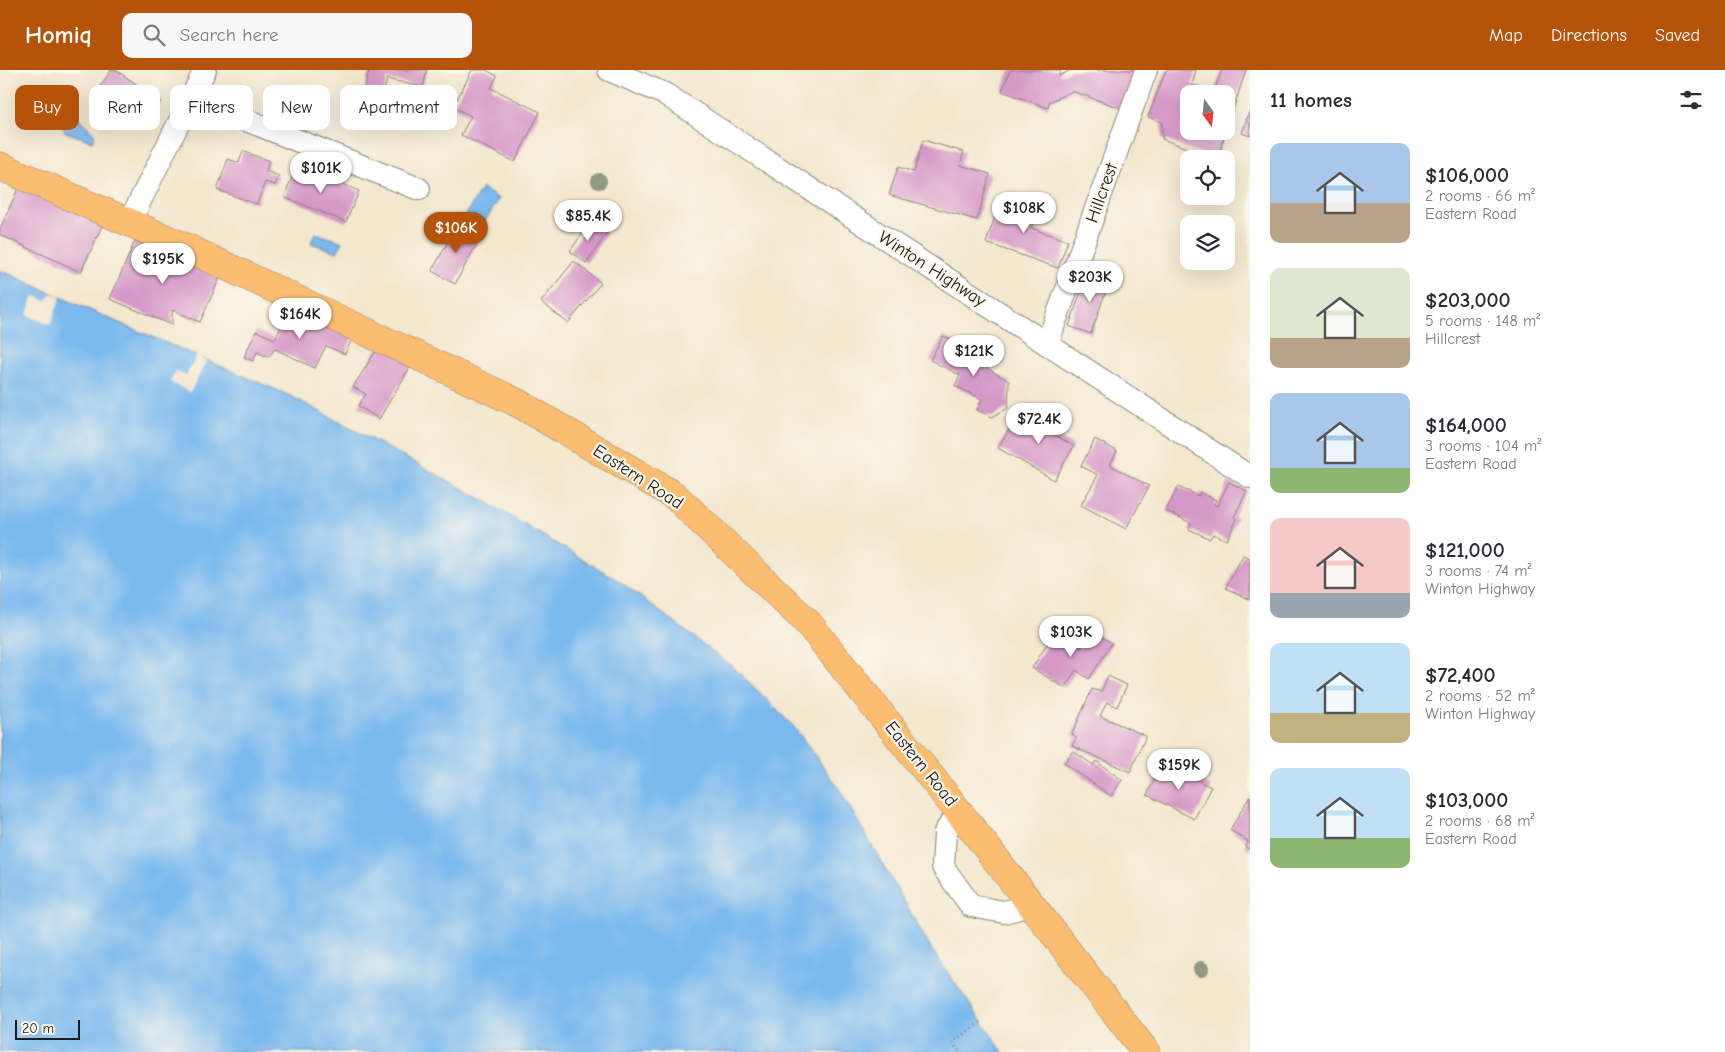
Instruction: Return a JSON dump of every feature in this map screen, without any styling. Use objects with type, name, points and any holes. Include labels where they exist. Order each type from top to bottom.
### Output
[{"type":"highway","name":"Eastern Road","points":[[0,166],[185,247],[518,403],[675,496],[808,623],[959,812],[1146,1052]]},
{"type":"street","points":[[198,85],[205,70]]},
{"type":"street","name":"Winton Highway","points":[[610,70],[666,94],[1250,477]]},
{"type":"street","name":"Hillcrest","points":[[1047,344],[1146,70]]},
{"type":"street","points":[[253,123],[420,189]]},
{"type":"street","points":[[129,223],[175,130]]},
{"type":"street","points":[[959,812],[946,832],[943,867],[971,906],[1004,912],[1031,905]]},
{"type":"path","points":[[959,1050],[952,1042],[982,1021]]},
{"type":"water","points":[[79,117],[95,136],[92,141],[64,130],[79,130]]},
{"type":"water","points":[[482,188],[499,199],[484,223],[465,216]]},
{"type":"water","points":[[315,233],[343,242],[337,252],[311,243]]},
{"type":"water","points":[[0,270],[293,397],[471,493],[621,582],[737,670],[794,727],[838,787],[932,950],[1003,1052],[0,1052]]},
{"type":"pier","points":[[51,293],[61,297],[50,325],[27,315],[34,296],[47,301]]},
{"type":"pier","points":[[197,355],[207,361],[190,392],[170,382],[176,371],[186,376]]},
{"type":"building","points":[[111,70],[116,70],[138,85],[101,85]]},
{"type":"building","points":[[369,70],[427,70],[423,85],[414,85],[387,79],[386,85],[366,85]]},
{"type":"building","points":[[472,70],[486,70],[497,76],[491,88],[540,112],[515,162],[461,135],[471,116],[457,109],[457,99]]},
{"type":"building","points":[[1010,70],[1061,70],[1059,76],[1071,70],[1141,70],[1126,110],[1072,91],[1049,102],[1048,108],[1002,91]]},
{"type":"building","points":[[1166,70],[1196,70],[1192,85],[1180,85],[1180,140],[1223,140],[1220,150],[1192,150],[1162,139],[1162,122],[1148,117]]},
{"type":"building","points":[[1222,70],[1246,70],[1235,104],[1235,85],[1216,85]]},
{"type":"building","points":[[1250,110],[1250,136],[1242,133]]},
{"type":"building","points":[[923,140],[964,152],[960,165],[990,174],[977,220],[889,195],[898,167],[914,172]]},
{"type":"building","points":[[243,151],[269,161],[266,171],[279,176],[275,185],[265,182],[257,204],[217,190],[228,159],[239,163]]},
{"type":"building","points":[[297,165],[359,191],[346,222],[284,197]]},
{"type":"building","points":[[21,182],[105,219],[81,272],[0,235],[0,229]]},
{"type":"building","points":[[1002,196],[1038,209],[1031,228],[1068,241],[1058,268],[986,243]]},
{"type":"building","points":[[591,221],[607,233],[586,263],[570,251]]},
{"type":"building","points":[[457,225],[480,238],[455,284],[432,271]]},
{"type":"building","points":[[135,241],[220,277],[200,322],[172,310],[172,325],[110,299]]},
{"type":"building","points":[[574,261],[601,283],[568,323],[541,302]]},
{"type":"building","points":[[1088,272],[1110,279],[1091,334],[1069,326]]},
{"type":"building","points":[[290,308],[353,337],[345,354],[326,346],[315,368],[275,349],[268,357],[257,352],[253,361],[244,357],[256,331],[275,339]]},
{"type":"building","points":[[943,336],[971,349],[971,359],[1009,381],[1008,408],[992,417],[977,410],[982,399],[955,386],[960,375],[930,360]]},
{"type":"building","points":[[380,344],[412,364],[379,419],[358,406],[366,394],[353,387]]},
{"type":"building","points":[[1051,409],[1065,418],[1055,435],[1074,446],[1054,480],[998,448],[1015,419],[1031,429],[1035,422],[1041,425]]},
{"type":"building","points":[[1095,439],[1117,451],[1110,465],[1149,486],[1126,529],[1081,505],[1098,475],[1081,466]]},
{"type":"building","points":[[1229,482],[1247,491],[1234,517],[1237,519],[1227,540],[1213,534],[1210,539],[1189,529],[1191,523],[1166,511],[1178,487],[1199,496],[1200,492],[1216,500],[1214,504],[1217,506]]},
{"type":"building","points":[[1243,555],[1250,558],[1250,600],[1226,588]]},
{"type":"building","points":[[1092,631],[1112,643],[1089,679],[1076,670],[1065,688],[1032,668],[1055,632],[1081,648]]},
{"type":"building","points":[[1108,676],[1127,685],[1117,707],[1107,702],[1100,716],[1146,736],[1130,772],[1072,746],[1076,738],[1072,734],[1092,689],[1101,692]]},
{"type":"building","points":[[1073,751],[1093,765],[1096,761],[1122,780],[1111,796],[1064,763]]},
{"type":"building","points":[[1163,763],[1211,787],[1194,819],[1147,795]]},
{"type":"building","points":[[1250,796],[1250,850],[1245,847],[1248,841],[1230,830]]}]
